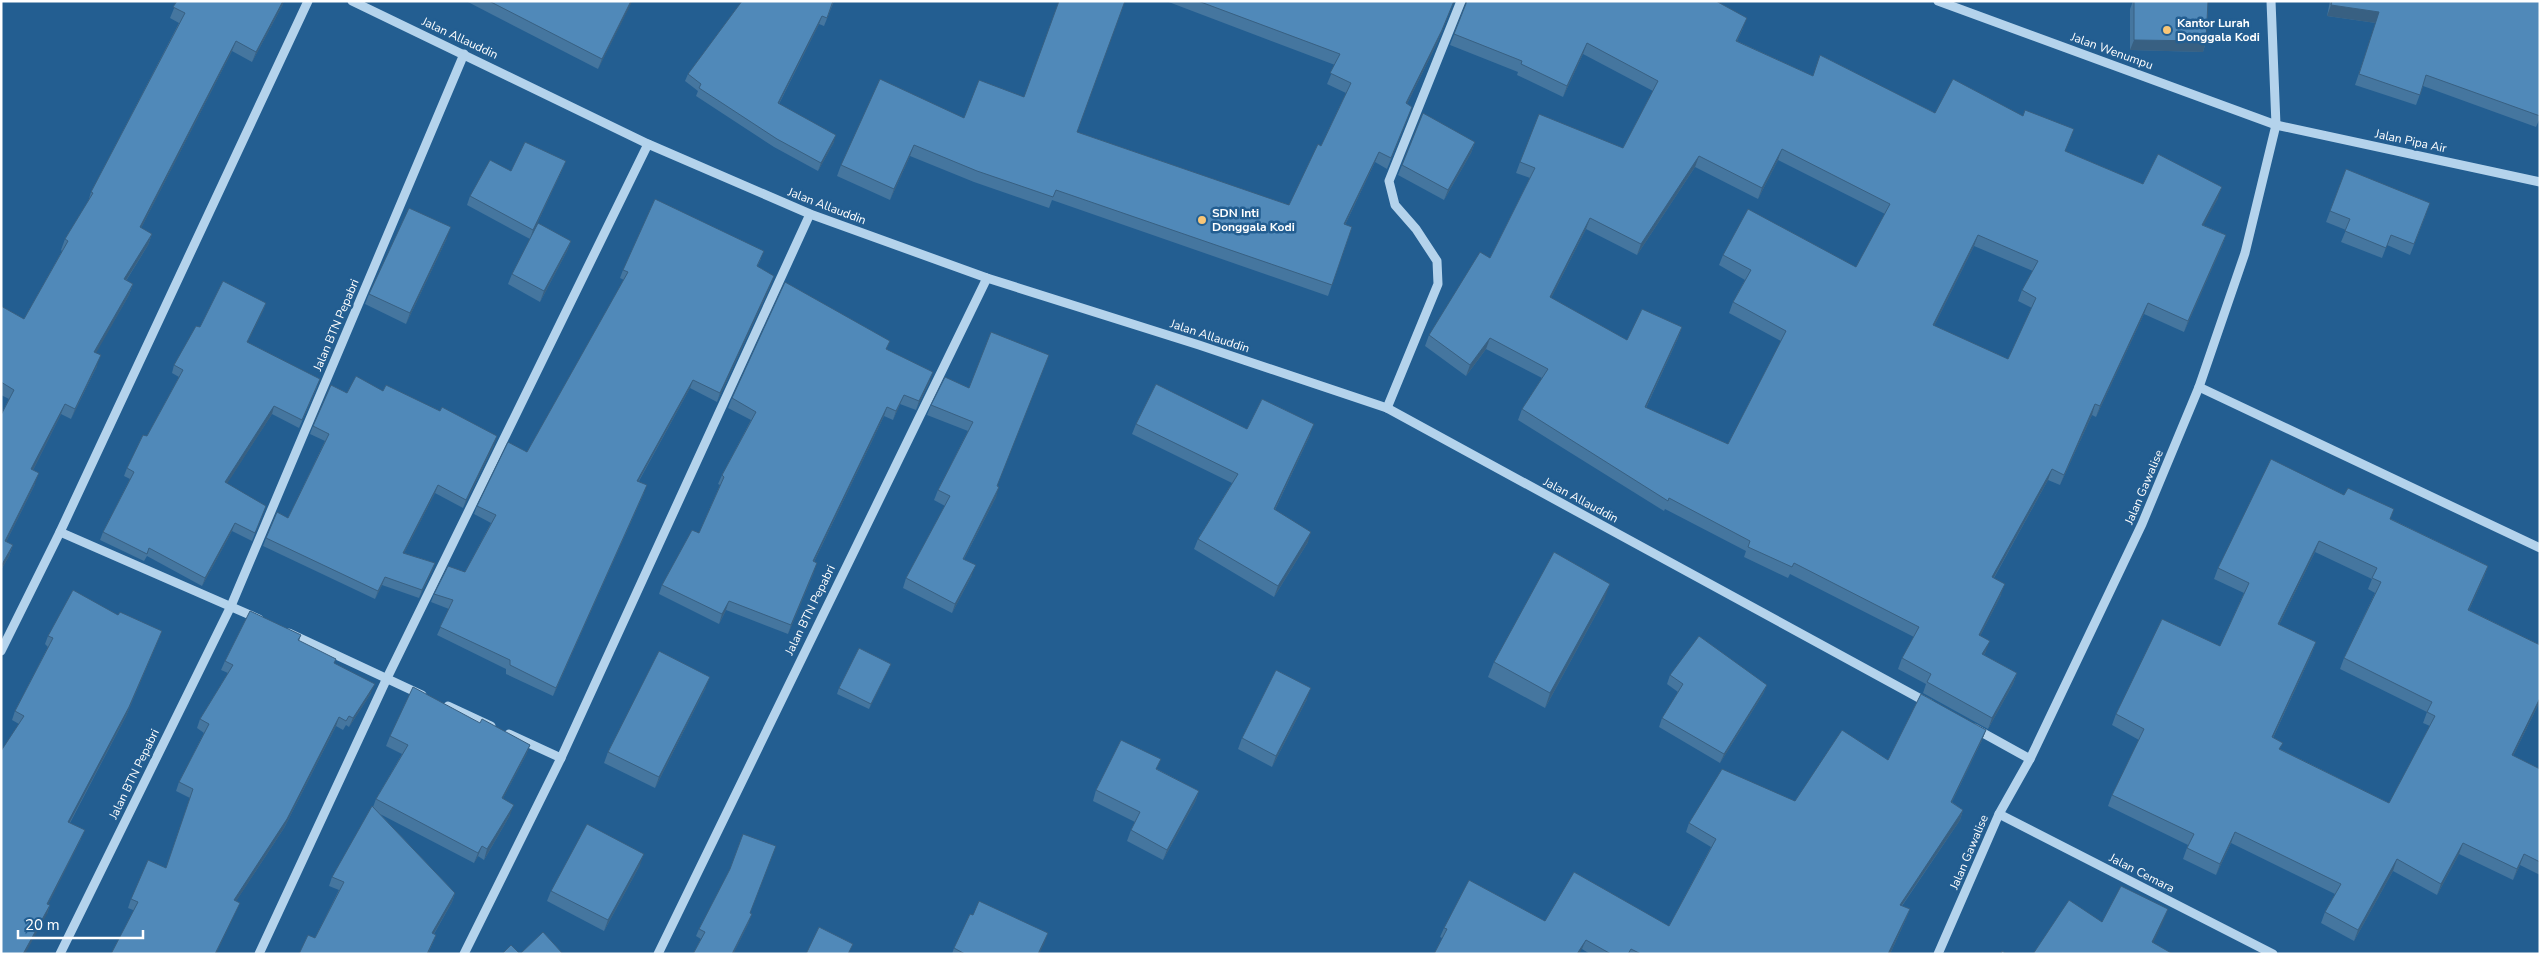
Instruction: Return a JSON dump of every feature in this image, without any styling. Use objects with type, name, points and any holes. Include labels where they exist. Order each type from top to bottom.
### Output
[{"type":"street","points":[[1,651],[60,532],[308,1]]},
{"type":"street","name":"Jalan Allauddin","points":[[352,1],[648,144],[810,214],[987,278],[1199,345],[1387,408],[1935,706]]},
{"type":"street","points":[[1387,408],[1438,284],[1437,261],[1416,229],[1395,205],[1389,181],[1461,1]]},
{"type":"street","name":"Jalan Wenumpu","points":[[1938,1],[2276,125]]},
{"type":"street","name":"Jalan Gawalise","points":[[1938,954],[1999,814],[2030,759],[2142,524],[2199,387],[2245,253],[2276,125],[2272,1]]},
{"type":"street","name":"Jalan BTN Pepabri","points":[[60,954],[231,606],[464,54]]},
{"type":"street","name":"Jalan Pipa Air","points":[[2276,125],[2540,182]]},
{"type":"street","points":[[259,954],[387,678],[648,144]]},
{"type":"street","points":[[464,954],[561,758],[810,214]]},
{"type":"street","name":"Jalan BTN Pepabri","points":[[658,954],[987,278]]},
{"type":"street","points":[[2199,387],[2540,548]]},
{"type":"street","points":[[60,532],[266,622]]},
{"type":"street","points":[[283,630],[561,758]]},
{"type":"street","points":[[1961,721],[2030,759]]},
{"type":"street","name":"Jalan Cemara","points":[[1999,814],[2273,954]]},
{"type":"building","points":[[177,1],[283,1],[256,52],[236,41],[140,227],[152,234],[124,279],[133,284],[94,352],[101,355],[75,409],[65,404],[31,469],[39,473],[5,541],[13,545],[1,566],[1,415],[14,390],[1,382],[1,306],[24,319],[68,241],[65,239],[93,193],[91,192],[185,13],[173,7]]},
{"type":"building","points":[[489,1],[631,1],[602,59]]},
{"type":"building","points":[[742,1],[833,1],[827,18],[822,16],[778,103],[836,135],[821,163],[777,139],[699,88],[701,84],[688,74]]},
{"type":"building","points":[[1059,1],[1125,1],[1077,132],[1289,205],[1318,144],[1321,146],[1351,83],[1330,73],[1340,54],[1198,1],[1454,1],[1406,103],[1412,107],[1391,158],[1379,152],[1344,224],[1352,227],[1332,285],[1056,190],[1053,197],[977,171],[914,145],[894,189],[841,165],[880,79],[964,118],[979,80],[1024,97]]},
{"type":"building","points":[[1467,1],[1716,1],[1747,18],[1736,41],[1813,76],[1820,55],[1935,113],[1953,79],[2023,116],[2025,110],[2074,129],[2065,151],[2143,184],[2158,154],[2222,187],[2202,225],[2226,235],[2188,321],[2148,303],[2100,406],[2095,404],[2064,475],[2052,469],[1992,577],[2005,584],[1979,635],[1990,641],[1982,654],[2017,673],[1992,718],[1927,682],[1931,674],[1902,658],[1919,627],[1794,563],[1792,567],[1748,547],[1750,541],[1669,498],[1668,501],[1522,409],[1548,369],[1490,338],[1470,365],[1429,335],[1480,252],[1490,258],[1535,168],[1520,162],[1539,114],[1623,148],[1658,81],[1587,43],[1567,86],[1521,64],[1522,61],[1454,34]],"holes":[[[1782,149],[1890,204],[1856,267],[1748,209],[1723,255],[1751,270],[1733,302],[1786,331],[1728,444],[1645,407],[1682,327],[1642,309],[1627,340],[1550,297],[1590,218],[1641,244],[1699,156],[1762,188]],[[1978,235],[2038,261],[2022,290],[2036,298],[2008,359],[1933,325]]]},
{"type":"building","name":"Kantor Lurah Donggala Kodi","points":[[2134,1],[2208,1],[2206,41],[2134,40]]},
{"type":"building","points":[[2332,1],[2540,1],[2540,116],[2426,75],[2420,95],[2359,74],[2379,12],[2331,5]]},
{"type":"building","points":[[1423,113],[1475,142],[1448,190],[1402,165]]},
{"type":"building","points":[[525,142],[566,161],[533,230],[470,196],[490,160],[511,171]]},
{"type":"building","points":[[2346,169],[2430,203],[2414,244],[2391,235],[2386,248],[2345,231],[2350,219],[2330,211]]},
{"type":"building","points":[[655,199],[764,251],[757,266],[774,276],[720,393],[693,380],[637,481],[647,485],[556,688],[510,665],[510,660],[440,627],[453,600],[434,594],[448,566],[465,572],[496,515],[477,506],[508,442],[527,452],[628,272],[623,270]]},
{"type":"building","points":[[409,208],[451,227],[410,313],[369,294]]},
{"type":"building","points":[[538,223],[571,241],[544,291],[512,274]]},
{"type":"building","points":[[223,281],[266,303],[247,342],[320,379],[302,420],[274,406],[225,482],[266,506],[255,533],[235,523],[205,578],[149,548],[147,554],[103,532],[134,472],[127,468],[143,435],[147,436],[183,370],[174,365],[196,326],[200,327]]},
{"type":"building","points":[[785,282],[890,341],[886,349],[933,372],[919,401],[904,395],[896,411],[887,407],[813,561],[817,563],[791,625],[729,601],[722,614],[662,585],[692,530],[699,533],[724,477],[722,475],[756,412],[732,398]]},
{"type":"building","points":[[991,332],[1049,355],[997,486],[999,487],[963,559],[976,565],[955,604],[906,578],[950,496],[938,490],[973,422],[931,405],[945,377],[969,388]]},
{"type":"building","points":[[356,376],[383,391],[386,385],[440,411],[442,407],[497,436],[466,500],[438,485],[403,553],[435,563],[422,590],[385,577],[378,591],[266,538],[277,512],[288,518],[329,434],[313,426],[331,385],[347,393]]},
{"type":"building","points":[[1156,384],[1247,429],[1262,399],[1314,424],[1274,509],[1311,532],[1278,586],[1198,539],[1238,474],[1136,424]]},
{"type":"building","points":[[2271,459],[2344,495],[2348,488],[2394,509],[2390,519],[2488,566],[2468,610],[2540,645],[2540,698],[2512,755],[2540,769],[2540,862],[2524,854],[2517,869],[2463,843],[2441,884],[2397,859],[2358,930],[2325,912],[2341,884],[2235,832],[2220,864],[2187,848],[2194,834],[2112,795],[2144,729],[2116,714],[2162,619],[2220,646],[2249,583],[2218,568]],"holes":[[[2319,541],[2377,568],[2372,578],[2381,582],[2344,658],[2432,702],[2427,712],[2435,716],[2389,803],[2279,749],[2283,743],[2272,737],[2316,642],[2278,624]]]},
{"type":"building","points":[[1554,552],[1610,584],[1550,693],[1494,662]]},
{"type":"building","points":[[73,590],[118,615],[120,612],[162,631],[129,707],[68,822],[85,830],[47,904],[50,905],[23,954],[1,954],[1,751],[24,716],[15,711],[53,638],[48,636]]},
{"type":"building","points":[[250,611],[301,635],[298,640],[336,659],[334,663],[375,684],[353,718],[349,716],[346,721],[339,717],[287,819],[234,900],[240,903],[215,954],[111,954],[138,902],[131,899],[148,860],[166,868],[193,789],[179,782],[209,724],[200,719],[233,665],[225,661]]},
{"type":"building","points":[[1699,636],[1767,685],[1724,754],[1662,718],[1683,684],[1670,675]]},
{"type":"building","points":[[859,648],[891,664],[871,704],[839,688]]},
{"type":"building","points":[[659,651],[710,677],[659,777],[608,752]]},
{"type":"building","points":[[1276,670],[1311,688],[1276,756],[1242,738]]},
{"type":"building","points":[[413,687],[480,723],[482,719],[530,745],[502,798],[514,805],[487,849],[482,846],[478,853],[376,799],[408,745],[390,736]]},
{"type":"building","points":[[1921,694],[1986,730],[1951,802],[1963,810],[1900,905],[1910,909],[1888,954],[1641,954],[1631,949],[1628,954],[1611,954],[1586,940],[1577,954],[1434,954],[1447,929],[1444,928],[1469,880],[1545,921],[1574,872],[1669,926],[1716,839],[1689,823],[1722,769],[1795,801],[1842,730],[1888,760]]},
{"type":"building","points":[[1121,740],[1161,759],[1156,769],[1199,791],[1167,850],[1131,830],[1140,812],[1096,790]]},
{"type":"building","points":[[372,806],[455,893],[432,933],[436,935],[427,954],[299,954],[308,935],[315,938],[344,882],[332,877]]},
{"type":"building","points":[[587,824],[644,854],[608,920],[551,891]]},
{"type":"building","points":[[743,834],[776,846],[750,913],[752,914],[732,954],[693,954],[705,932],[699,929],[730,869]]},
{"type":"building","points":[[2121,886],[2168,909],[2152,942],[2173,954],[2033,954],[2069,900],[2102,922]]},
{"type":"building","points":[[979,901],[1048,933],[1038,954],[965,954],[954,948],[970,914],[973,915]]},
{"type":"building","points":[[819,927],[853,944],[848,954],[806,954]]},
{"type":"building","points":[[543,932],[563,954],[520,954]]},
{"type":"building","points":[[511,945],[520,954],[502,954]]},
{"type":"place","name":"Kantor Lurah Donggala Kodi","points":[[2167,30]]},
{"type":"place","name":"SDN Inti Donggala Kodi","points":[[1202,220]]}]
